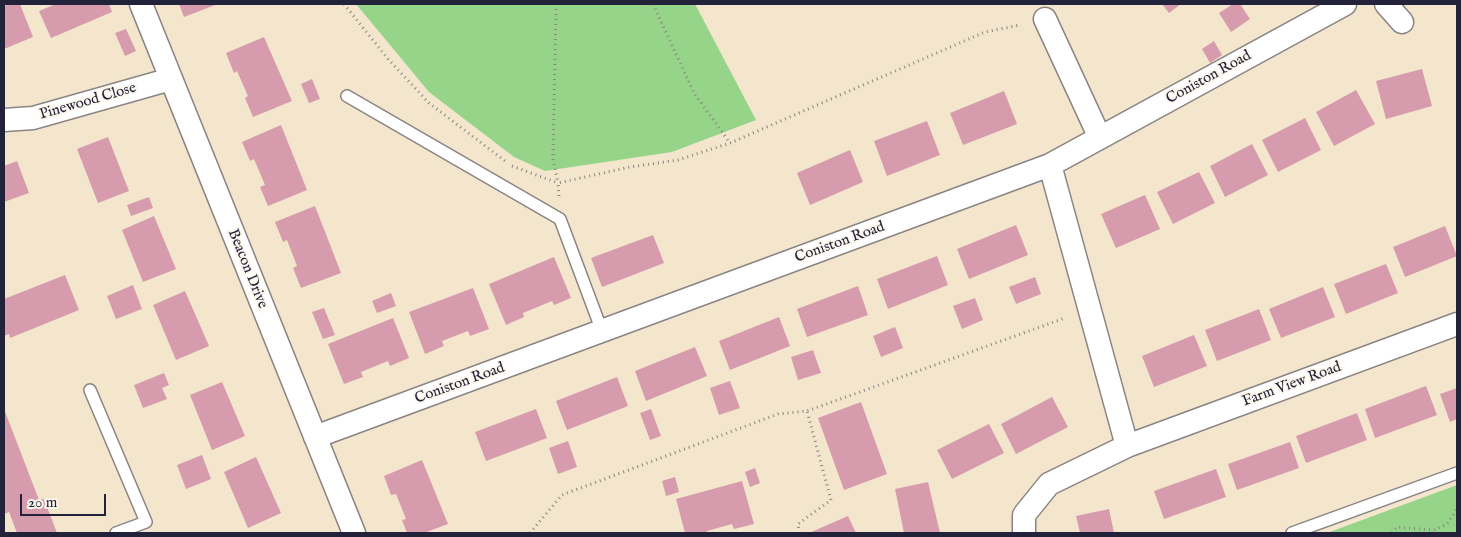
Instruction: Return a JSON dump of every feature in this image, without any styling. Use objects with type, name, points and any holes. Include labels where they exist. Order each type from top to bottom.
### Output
[{"type":"street","name":"Beacon Drive","points":[[141,4],[354,533]]},
{"type":"street","name":"Coniston Road","points":[[315,438],[1050,165],[1345,4]]},
{"type":"street","points":[[1386,4],[1402,22]]},
{"type":"street","points":[[1045,20],[1100,138]]},
{"type":"street","name":"Pinewood Close","points":[[4,120],[33,118],[171,79]]},
{"type":"street","points":[[1050,165],[1127,446]]},
{"type":"street","name":"Farm View Road","points":[[1024,533],[1024,515],[1049,484],[1127,446],[1457,324]]},
{"type":"lane","points":[[347,96],[560,219],[602,331]]},
{"type":"lane","points":[[90,390],[146,522],[116,533]]},
{"type":"lane","points":[[1292,533],[1457,473]]},
{"type":"path","points":[[344,4],[388,58],[429,103],[509,165],[558,183],[630,167],[678,160],[730,143],[986,32],[1045,20]]},
{"type":"path","points":[[556,4],[553,159],[558,183],[560,219]]},
{"type":"path","points":[[654,4],[694,93],[730,143]]},
{"type":"path","points":[[530,533],[562,495],[778,414],[807,411],[1089,309]]},
{"type":"path","points":[[799,533],[798,524],[831,500],[807,411]]},
{"type":"path","points":[[1392,533],[1397,527],[1434,530],[1447,524],[1457,509]]},
{"type":"green space","points":[[356,4],[695,4],[756,120],[672,152],[545,171],[514,157],[429,92]]},
{"type":"green space","points":[[1457,485],[1457,533],[1327,533]]},
{"type":"building","points":[[20,4],[33,37],[4,49],[4,6]]},
{"type":"building","points":[[56,4],[109,4],[112,12],[51,38],[39,11]]},
{"type":"building","points":[[179,4],[218,4],[184,17]]},
{"type":"building","points":[[1162,4],[1181,4],[1169,13]]},
{"type":"building","points":[[1233,4],[1240,4],[1250,19],[1231,32],[1219,13]]},
{"type":"building","points":[[126,29],[136,51],[125,56],[115,33]]},
{"type":"building","points":[[264,37],[292,101],[253,117],[245,98],[248,96],[237,71],[234,73],[226,53]]},
{"type":"building","points":[[1214,41],[1222,55],[1210,63],[1202,49]]},
{"type":"building","points":[[1422,69],[1432,106],[1386,119],[1376,81]]},
{"type":"building","points":[[312,79],[320,99],[309,103],[301,84]]},
{"type":"building","points":[[1356,90],[1375,124],[1334,146],[1316,112]]},
{"type":"building","points":[[1004,91],[1017,124],[963,145],[950,113]]},
{"type":"building","points":[[1305,118],[1321,150],[1278,172],[1262,140]]},
{"type":"building","points":[[927,121],[940,155],[887,176],[874,141]]},
{"type":"building","points":[[281,125],[307,190],[268,206],[260,187],[265,185],[254,159],[250,161],[242,142]]},
{"type":"building","points":[[108,137],[129,191],[98,203],[77,149]]},
{"type":"building","points":[[1252,144],[1268,175],[1225,197],[1210,166]]},
{"type":"building","points":[[850,150],[863,182],[810,205],[797,173]]},
{"type":"building","points":[[17,161],[29,193],[4,202],[4,166]]},
{"type":"building","points":[[1199,172],[1215,203],[1173,224],[1157,192]]},
{"type":"building","points":[[1145,195],[1160,229],[1116,248],[1101,214]]},
{"type":"building","points":[[149,197],[153,208],[131,216],[127,205]]},
{"type":"building","points":[[315,206],[341,273],[301,288],[293,268],[297,266],[287,240],[283,242],[275,222]]},
{"type":"building","points":[[154,216],[176,269],[143,282],[122,230]]},
{"type":"building","points":[[1016,225],[1028,255],[969,279],[957,249]]},
{"type":"building","points":[[1445,226],[1457,256],[1405,277],[1393,247]]},
{"type":"building","points":[[653,235],[664,263],[602,287],[591,258]]},
{"type":"building","points":[[937,256],[948,285],[888,309],[877,279]]},
{"type":"building","points":[[554,257],[571,298],[554,305],[552,301],[523,313],[524,317],[506,325],[489,284]]},
{"type":"building","points":[[1386,264],[1398,293],[1346,314],[1334,284]]},
{"type":"building","points":[[65,275],[79,310],[10,338],[9,334],[4,336],[4,299]]},
{"type":"building","points":[[1035,277],[1041,294],[1016,304],[1009,287]]},
{"type":"building","points":[[133,285],[142,309],[116,319],[107,296]]},
{"type":"building","points":[[858,286],[868,315],[807,337],[797,309]]},
{"type":"building","points":[[1323,287],[1335,317],[1281,338],[1269,309]]},
{"type":"building","points":[[473,288],[489,329],[470,336],[468,331],[442,341],[444,346],[425,354],[409,312]]},
{"type":"building","points":[[185,291],[209,346],[176,360],[153,305]]},
{"type":"building","points":[[391,293],[396,306],[377,313],[372,301]]},
{"type":"building","points":[[975,298],[983,320],[962,329],[953,306]]},
{"type":"building","points":[[324,308],[335,335],[323,339],[312,312]]},
{"type":"building","points":[[1259,309],[1271,340],[1217,361],[1205,330]]},
{"type":"building","points":[[779,317],[790,346],[730,370],[719,341]]},
{"type":"building","points":[[393,318],[409,358],[390,366],[388,361],[361,372],[363,377],[344,384],[328,344]]},
{"type":"building","points":[[895,327],[903,348],[881,357],[873,336]]},
{"type":"building","points":[[1194,335],[1207,366],[1154,387],[1142,356]]},
{"type":"building","points":[[695,347],[707,376],[646,401],[635,371]]},
{"type":"building","points":[[813,350],[821,373],[798,380],[791,357]]},
{"type":"building","points":[[164,373],[169,385],[162,388],[167,399],[143,408],[134,385]]},
{"type":"building","points":[[617,377],[628,406],[567,430],[556,401]]},
{"type":"building","points":[[730,381],[740,408],[719,415],[710,388]]},
{"type":"building","points":[[222,382],[245,436],[212,450],[190,395]]},
{"type":"building","points":[[1426,386],[1437,415],[1375,438],[1365,409]]},
{"type":"building","points":[[1457,388],[1457,419],[1450,422],[1440,394]]},
{"type":"building","points":[[1052,397],[1068,427],[1016,454],[1001,424]]},
{"type":"building","points":[[861,402],[887,474],[844,490],[818,418]]},
{"type":"building","points":[[4,409],[39,500],[44,499],[57,533],[17,533],[9,512],[4,514]]},
{"type":"building","points":[[536,409],[547,438],[486,461],[475,432]]},
{"type":"building","points":[[651,409],[661,436],[650,440],[640,413]]},
{"type":"building","points":[[1357,413],[1367,440],[1306,463],[1296,436]]},
{"type":"building","points":[[989,424],[1004,453],[952,479],[937,450]]},
{"type":"building","points":[[568,441],[577,467],[558,474],[549,448]]},
{"type":"building","points":[[1290,442],[1299,468],[1237,490],[1228,464]]},
{"type":"building","points":[[202,455],[211,479],[186,489],[177,465]]},
{"type":"building","points":[[256,457],[281,513],[248,528],[224,472]]},
{"type":"building","points":[[422,460],[448,524],[424,533],[407,533],[402,520],[406,519],[396,494],[391,495],[384,476]]},
{"type":"building","points":[[755,468],[760,483],[750,487],[745,472]]},
{"type":"building","points":[[1216,469],[1226,497],[1164,519],[1154,491]]},
{"type":"building","points":[[675,477],[679,492],[666,496],[662,481]]},
{"type":"building","points":[[742,481],[754,524],[734,529],[732,524],[707,531],[708,533],[685,533],[676,499]]},
{"type":"building","points":[[928,482],[940,533],[904,533],[895,489]]},
{"type":"building","points":[[1109,509],[1114,533],[1080,533],[1076,516]]},
{"type":"building","points":[[848,516],[856,533],[809,533]]}]
